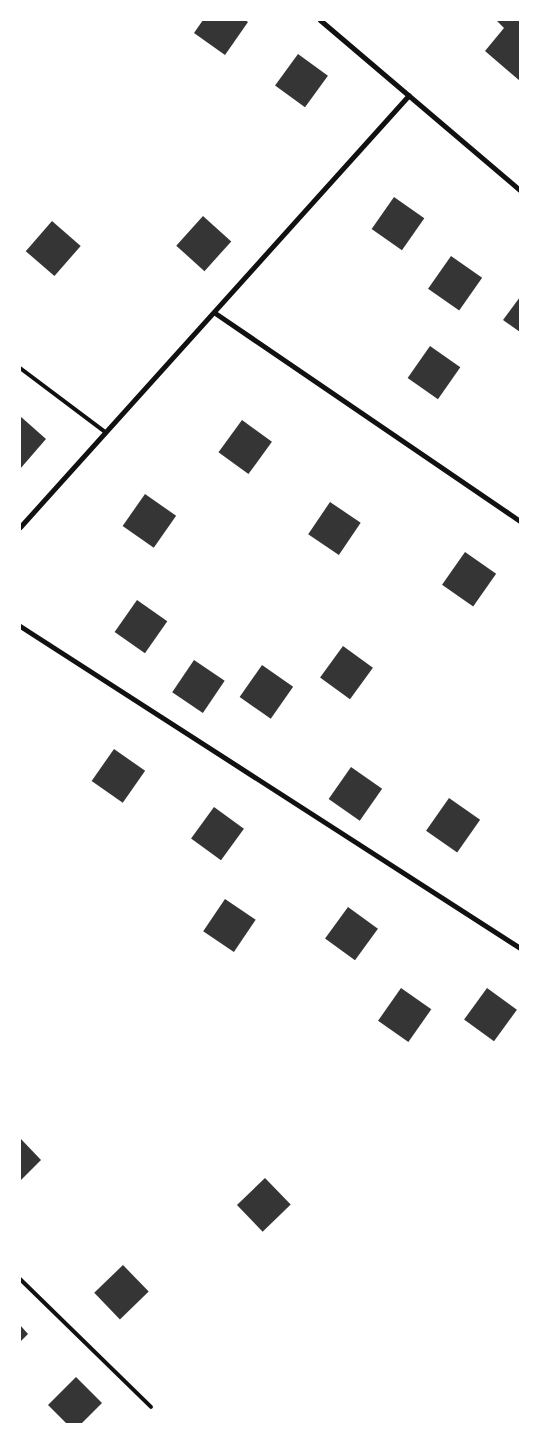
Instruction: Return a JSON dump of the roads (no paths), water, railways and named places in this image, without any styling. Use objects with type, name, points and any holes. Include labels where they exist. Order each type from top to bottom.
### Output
[{"type":"street","points":[[320,20],[520,190]]},
{"type":"street","points":[[20,526],[104,431],[215,313],[409,95]]},
{"type":"street","points":[[215,313],[520,521]]},
{"type":"street","points":[[20,626],[520,948]]},
{"type":"lane","points":[[20,368],[104,431]]},
{"type":"lane","points":[[20,1279],[151,1407]]}]
